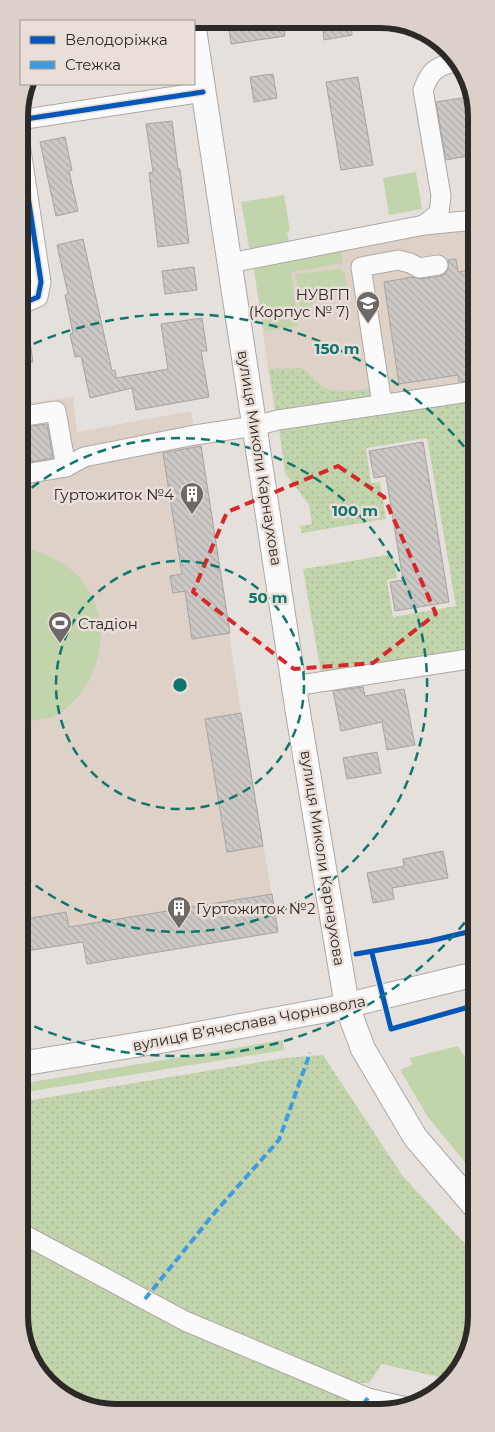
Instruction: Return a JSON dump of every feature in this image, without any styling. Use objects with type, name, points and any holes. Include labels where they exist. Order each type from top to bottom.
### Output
[{"type":"main road","name":"вулиця Миколи Карнаухова","points":[[195,36],[294,686],[347,1006],[363,1049],[415,1137],[467,1198]]},
{"type":"main road","name":"вулиця Вʼячеслава Чорновола","points":[[28,1063],[166,1040],[347,1006],[467,976]]},
{"type":"street","points":[[424,225],[439,213],[441,196],[423,90],[429,75],[442,65],[450,63]]},
{"type":"street","points":[[28,119],[203,92]]},
{"type":"street","points":[[28,196],[41,282],[38,297],[28,301]]},
{"type":"street","points":[[230,263],[424,225],[468,221]]},
{"type":"street","points":[[382,404],[361,267],[398,260],[419,268],[438,265]]},
{"type":"street","points":[[28,474],[66,467],[84,457],[195,435],[255,426],[278,420],[468,392]]},
{"type":"street","points":[[28,416],[56,411],[66,467]]},
{"type":"street","points":[[294,686],[468,659]]},
{"type":"street","points":[[28,1237],[185,1321],[368,1398],[391,1403]]},
{"type":"highlighted area","points":[[338,466],[384,497],[436,614],[373,663],[294,669],[193,592],[227,512]]},
{"type":"shaded area","name":"НУВГП (Корпус № 7)","points":[[468,224],[468,385],[275,418],[253,263]]},
{"type":"shaded area","points":[[73,397],[77,432],[191,411],[197,443],[200,442],[241,713],[278,932],[87,964],[83,942],[28,951],[28,403]]},
{"type":"green space","points":[[416,172],[422,209],[389,215],[383,178]]},
{"type":"green space","points":[[284,195],[290,231],[287,232],[290,245],[250,252],[241,202]]},
{"type":"green space","points":[[340,246],[343,263],[291,272],[298,326],[265,331],[253,263]]},
{"type":"green space","points":[[341,269],[341,271],[345,272],[347,287],[330,291],[319,297],[302,320],[296,274]]},
{"type":"green space","points":[[302,368],[325,388],[339,392],[373,388],[369,397],[365,400],[276,412],[269,369]]},
{"type":"green space","points":[[468,397],[468,654],[322,679],[303,569],[393,554],[397,578],[387,580],[393,617],[456,606],[427,438],[366,448],[371,483],[380,482],[386,519],[302,533],[300,526],[312,524],[309,505],[285,473],[279,427]]},
{"type":"green space","name":"Стадіон","points":[[28,549],[50,557],[71,569],[77,575],[90,592],[97,610],[101,630],[100,649],[95,668],[86,686],[73,702],[57,715],[28,721]]},
{"type":"green space","points":[[283,1040],[284,1050],[28,1092],[28,1083]]},
{"type":"green space","points":[[458,1046],[467,1061],[467,1165],[428,1117],[400,1070],[412,1065],[410,1058]]},
{"type":"green space","points":[[323,1055],[402,1175],[467,1246],[466,1334],[456,1360],[443,1378],[382,1364],[369,1383],[341,1383],[189,1318],[28,1234],[28,1101],[284,1058]]},
{"type":"green space","points":[[28,1240],[339,1390],[356,1404],[110,1404],[87,1400],[57,1383],[39,1360],[34,1350],[28,1328]]},
{"type":"building","points":[[229,28],[284,28],[285,36],[231,44]]},
{"type":"building","points":[[323,28],[352,28],[352,35],[324,40]]},
{"type":"building","points":[[273,74],[277,98],[254,102],[250,77]]},
{"type":"building","points":[[358,77],[373,165],[341,170],[326,82]]},
{"type":"building","points":[[466,97],[468,116],[468,156],[446,160],[436,102]]},
{"type":"building","points":[[172,121],[189,243],[158,247],[149,173],[153,172],[146,124]]},
{"type":"building","points":[[65,137],[72,170],[69,171],[78,211],[56,216],[40,142]]},
{"type":"building","points":[[83,239],[112,371],[115,370],[116,378],[168,369],[161,324],[202,318],[207,351],[201,351],[209,397],[136,410],[132,388],[90,398],[81,356],[75,357],[70,334],[73,333],[65,295],[68,294],[57,245]]},
{"type":"building","points":[[456,259],[458,272],[468,270],[468,381],[459,382],[458,375],[399,384],[384,282],[413,277],[421,279],[440,276],[445,274],[448,269],[448,260]]},
{"type":"building","points":[[194,267],[197,290],[165,294],[162,271]]},
{"type":"building","points":[[28,328],[33,362],[28,363]]},
{"type":"building","points":[[47,424],[53,458],[28,462],[28,427]]},
{"type":"building","points":[[423,442],[449,602],[395,611],[390,582],[403,580],[386,476],[374,478],[369,451]]},
{"type":"building","name":"Гуртожиток №4","points":[[201,446],[230,633],[192,639],[185,591],[173,593],[170,576],[182,574],[163,453]]},
{"type":"building","points":[[363,687],[365,696],[404,689],[415,745],[387,750],[382,722],[341,731],[333,691]]},
{"type":"building","points":[[241,713],[263,846],[227,852],[205,719]]},
{"type":"building","points":[[377,752],[381,773],[347,779],[343,758]]},
{"type":"building","points":[[443,851],[448,878],[392,888],[394,899],[373,903],[367,873],[404,866],[403,859]]},
{"type":"building","name":"Гуртожиток №2","points":[[272,894],[278,932],[87,964],[83,942],[28,951],[28,919],[66,912],[69,927]]},
{"type":"marked path","points":[[145,1299],[216,1211],[279,1140],[310,1053]]},
{"type":"marked path","points":[[363,1404],[368,1398]]},
{"type":"cycle path","points":[[28,119],[203,92]]},
{"type":"cycle path","points":[[28,196],[41,282],[38,297],[28,301]]},
{"type":"cycle path","points":[[356,954],[430,941],[467,932]]},
{"type":"cycle path","points":[[372,953],[391,1029],[467,1007]]},
{"type":"place","name":"НУВГП (Корпус № 7)","points":[[368,324]]},
{"type":"place","name":"Гуртожиток №4","points":[[192,515]]},
{"type":"place","name":"Стадіон","points":[[60,644]]},
{"type":"place","name":"Гуртожиток №2","points":[[179,929]]}]
